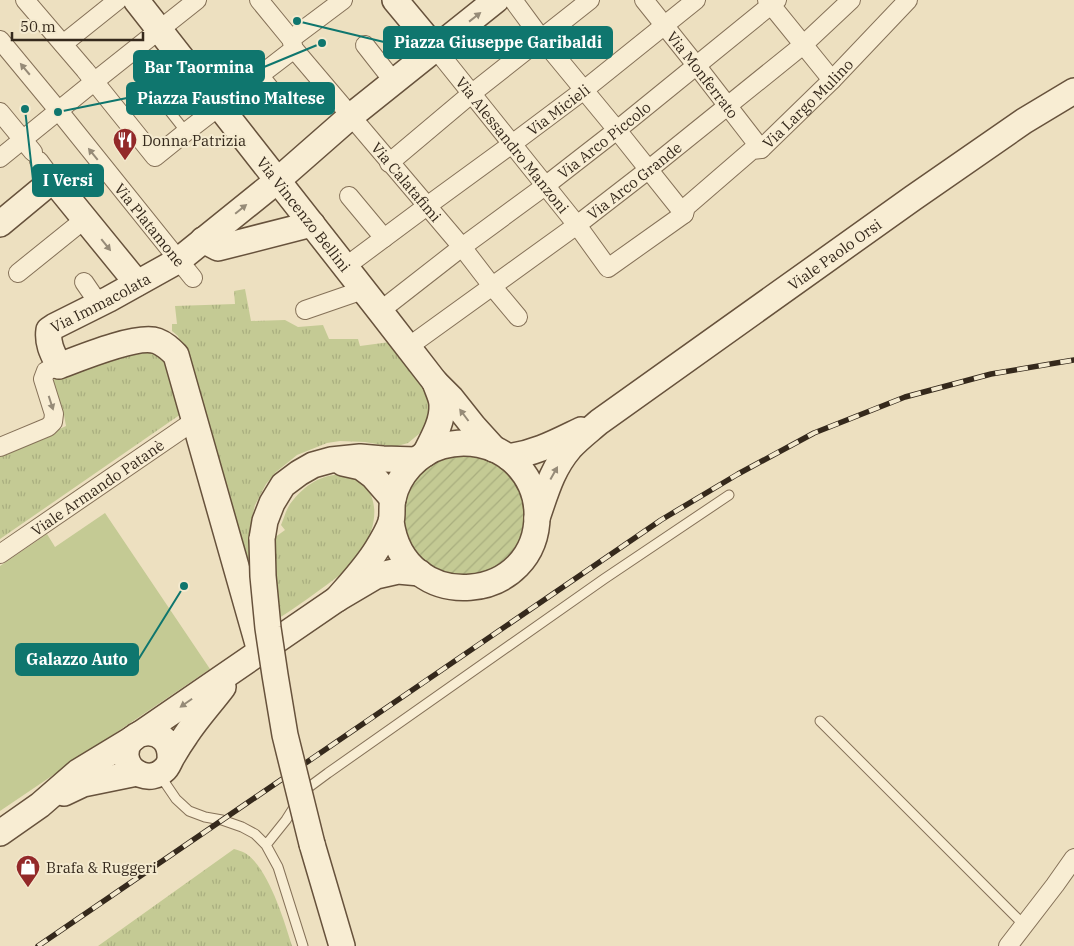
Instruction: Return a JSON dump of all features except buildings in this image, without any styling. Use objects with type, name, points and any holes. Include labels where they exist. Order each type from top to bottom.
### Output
[{"type":"main road","name":"Via Vincenzo Bellini","points":[[136,0],[435,382],[451,398],[474,428],[501,453]]},
{"type":"main road","name":"Via Alessandro Manzoni","points":[[395,0],[435,48]]},
{"type":"main road","name":"Via Immacolata","points":[[59,366],[50,348],[48,338],[50,330],[137,283],[186,269],[203,240],[278,180],[351,116],[496,0]]},
{"type":"main road","name":"Viale Paolo Orsi","points":[[599,422],[1024,121],[1074,91]]},
{"type":"main road","points":[[0,224],[37,158],[137,283]]},
{"type":"main road","points":[[203,240],[218,248],[312,224]]},
{"type":"main road","points":[[59,366],[117,345],[148,340],[157,341],[168,346],[176,355],[260,651]]},
{"type":"main road","points":[[338,599],[377,549],[392,510],[396,488],[401,478],[408,468],[420,457],[435,434],[442,405],[435,382]]},
{"type":"main road","points":[[342,946],[312,844],[285,735],[275,675],[268,628],[262,538],[272,503],[283,485],[299,473],[313,465],[331,460],[360,457],[383,460],[420,457],[441,446],[459,443],[476,444],[501,453],[523,455],[540,450],[599,422]]},
{"type":"main road","points":[[331,460],[361,467],[373,476],[392,510],[394,536],[400,550],[409,563],[420,573],[437,583],[456,588],[476,587],[495,581],[512,570],[525,555],[534,537],[537,518],[551,476],[571,448],[599,422]]},
{"type":"main road","points":[[501,453],[516,465],[530,484],[535,500],[537,518]]},
{"type":"main road","points":[[0,832],[40,805],[78,772],[137,736],[338,599],[376,576],[398,571],[420,573]]},
{"type":"main road","points":[[40,805],[83,784],[155,769],[171,753],[169,746],[165,740],[153,733],[146,732],[137,736],[130,744],[126,756],[132,769],[155,769],[187,732],[241,665]]},
{"type":"street","points":[[63,44],[118,0]]},
{"type":"street","points":[[37,158],[59,111],[197,0]]},
{"type":"street","name":"Via Calatafimi","points":[[259,0],[292,44],[462,247],[518,317]]},
{"type":"street","points":[[32,2],[63,44],[155,157],[259,75],[344,0]]},
{"type":"street","points":[[513,0],[541,38],[684,214]]},
{"type":"street","points":[[389,162],[590,0]]},
{"type":"street","name":"Via Monferrato","points":[[644,0],[761,149]]},
{"type":"street","name":"Via Micieli","points":[[345,267],[584,90],[696,0]]},
{"type":"street","name":"Via Arco Grande","points":[[408,347],[576,225],[648,170],[803,45],[851,0]]},
{"type":"street","name":"Via Largo Mulino","points":[[608,268],[684,214],[686,207],[752,150],[761,149],[832,80],[908,0]]},
{"type":"street","points":[[771,2],[832,80]]},
{"type":"street","name":"Via Arco Piccolo","points":[[380,311],[617,130],[771,2]]},
{"type":"street","name":"Via Platamone","points":[[0,40],[186,269]]},
{"type":"street","points":[[365,45],[394,82]]},
{"type":"street","name":"Via Alessandro Manzoni","points":[[435,48],[608,268]]},
{"type":"street","points":[[259,75],[283,105]]},
{"type":"street","points":[[0,112],[37,158]]},
{"type":"street","points":[[0,158],[37,158]]},
{"type":"street","points":[[349,196],[384,238]]},
{"type":"street","points":[[18,273],[85,219]]},
{"type":"street","points":[[84,282],[99,304]]},
{"type":"street","points":[[305,310],[363,290]]},
{"type":"street","points":[[0,447],[48,427],[53,422],[54,414],[43,379],[46,371],[59,366]]},
{"type":"street","name":"Viale Armando Patanè","points":[[0,554],[194,421]]},
{"type":"street","points":[[1008,946],[1074,858]]},
{"type":"lane","points":[[164,104],[186,132]]},
{"type":"lane","points":[[266,845],[286,820],[305,790],[604,579],[729,495]]},
{"type":"lane","points":[[820,721],[1024,925]]},
{"type":"lane","points":[[155,769],[176,799],[189,811],[242,827],[255,834],[266,845],[278,867],[303,946]]},
{"type":"green space","points":[[245,289],[251,321],[285,320],[298,327],[323,325],[329,339],[358,339],[360,346],[390,342],[428,389],[431,401],[427,424],[408,443],[394,447],[365,442],[340,441],[327,443],[297,455],[276,472],[266,484],[255,505],[250,539],[274,538],[285,530],[281,525],[290,504],[307,486],[325,477],[343,475],[358,480],[369,491],[374,507],[372,528],[361,553],[353,563],[338,577],[261,629],[236,526],[178,336],[172,331],[172,324],[177,324],[175,306],[235,304],[234,291]]},
{"type":"green space","points":[[150,349],[166,360],[181,414],[0,539],[0,457],[66,426],[53,380],[112,354]]},
{"type":"green space","points":[[470,451],[508,468],[528,504],[521,545],[491,573],[449,577],[430,568],[415,554],[401,515],[405,494],[415,475],[430,462]]},
{"type":"green space","points":[[105,513],[210,669],[0,811],[0,566],[47,534],[55,547]]},
{"type":"green space","points":[[234,849],[245,853],[261,870],[274,895],[292,946],[98,946]]},
{"type":"railway","points":[[38,946],[661,520],[738,474],[814,433],[905,397],[991,374],[1074,360]]},
{"type":"place","name":"Piazza Giuseppe Garibaldi","points":[[297,21]]},
{"type":"place","name":"Bar Taormina","points":[[322,43]]},
{"type":"place","name":"I Versi","points":[[25,109]]},
{"type":"place","name":"Piazza Faustino Maltese","points":[[58,112]]},
{"type":"place","name":"Donna Patrizia","points":[[125,161]]},
{"type":"place","name":"Galazzo Auto","points":[[184,586]]},
{"type":"place","name":"Brafa & Ruggeri","points":[[28,888]]}]
